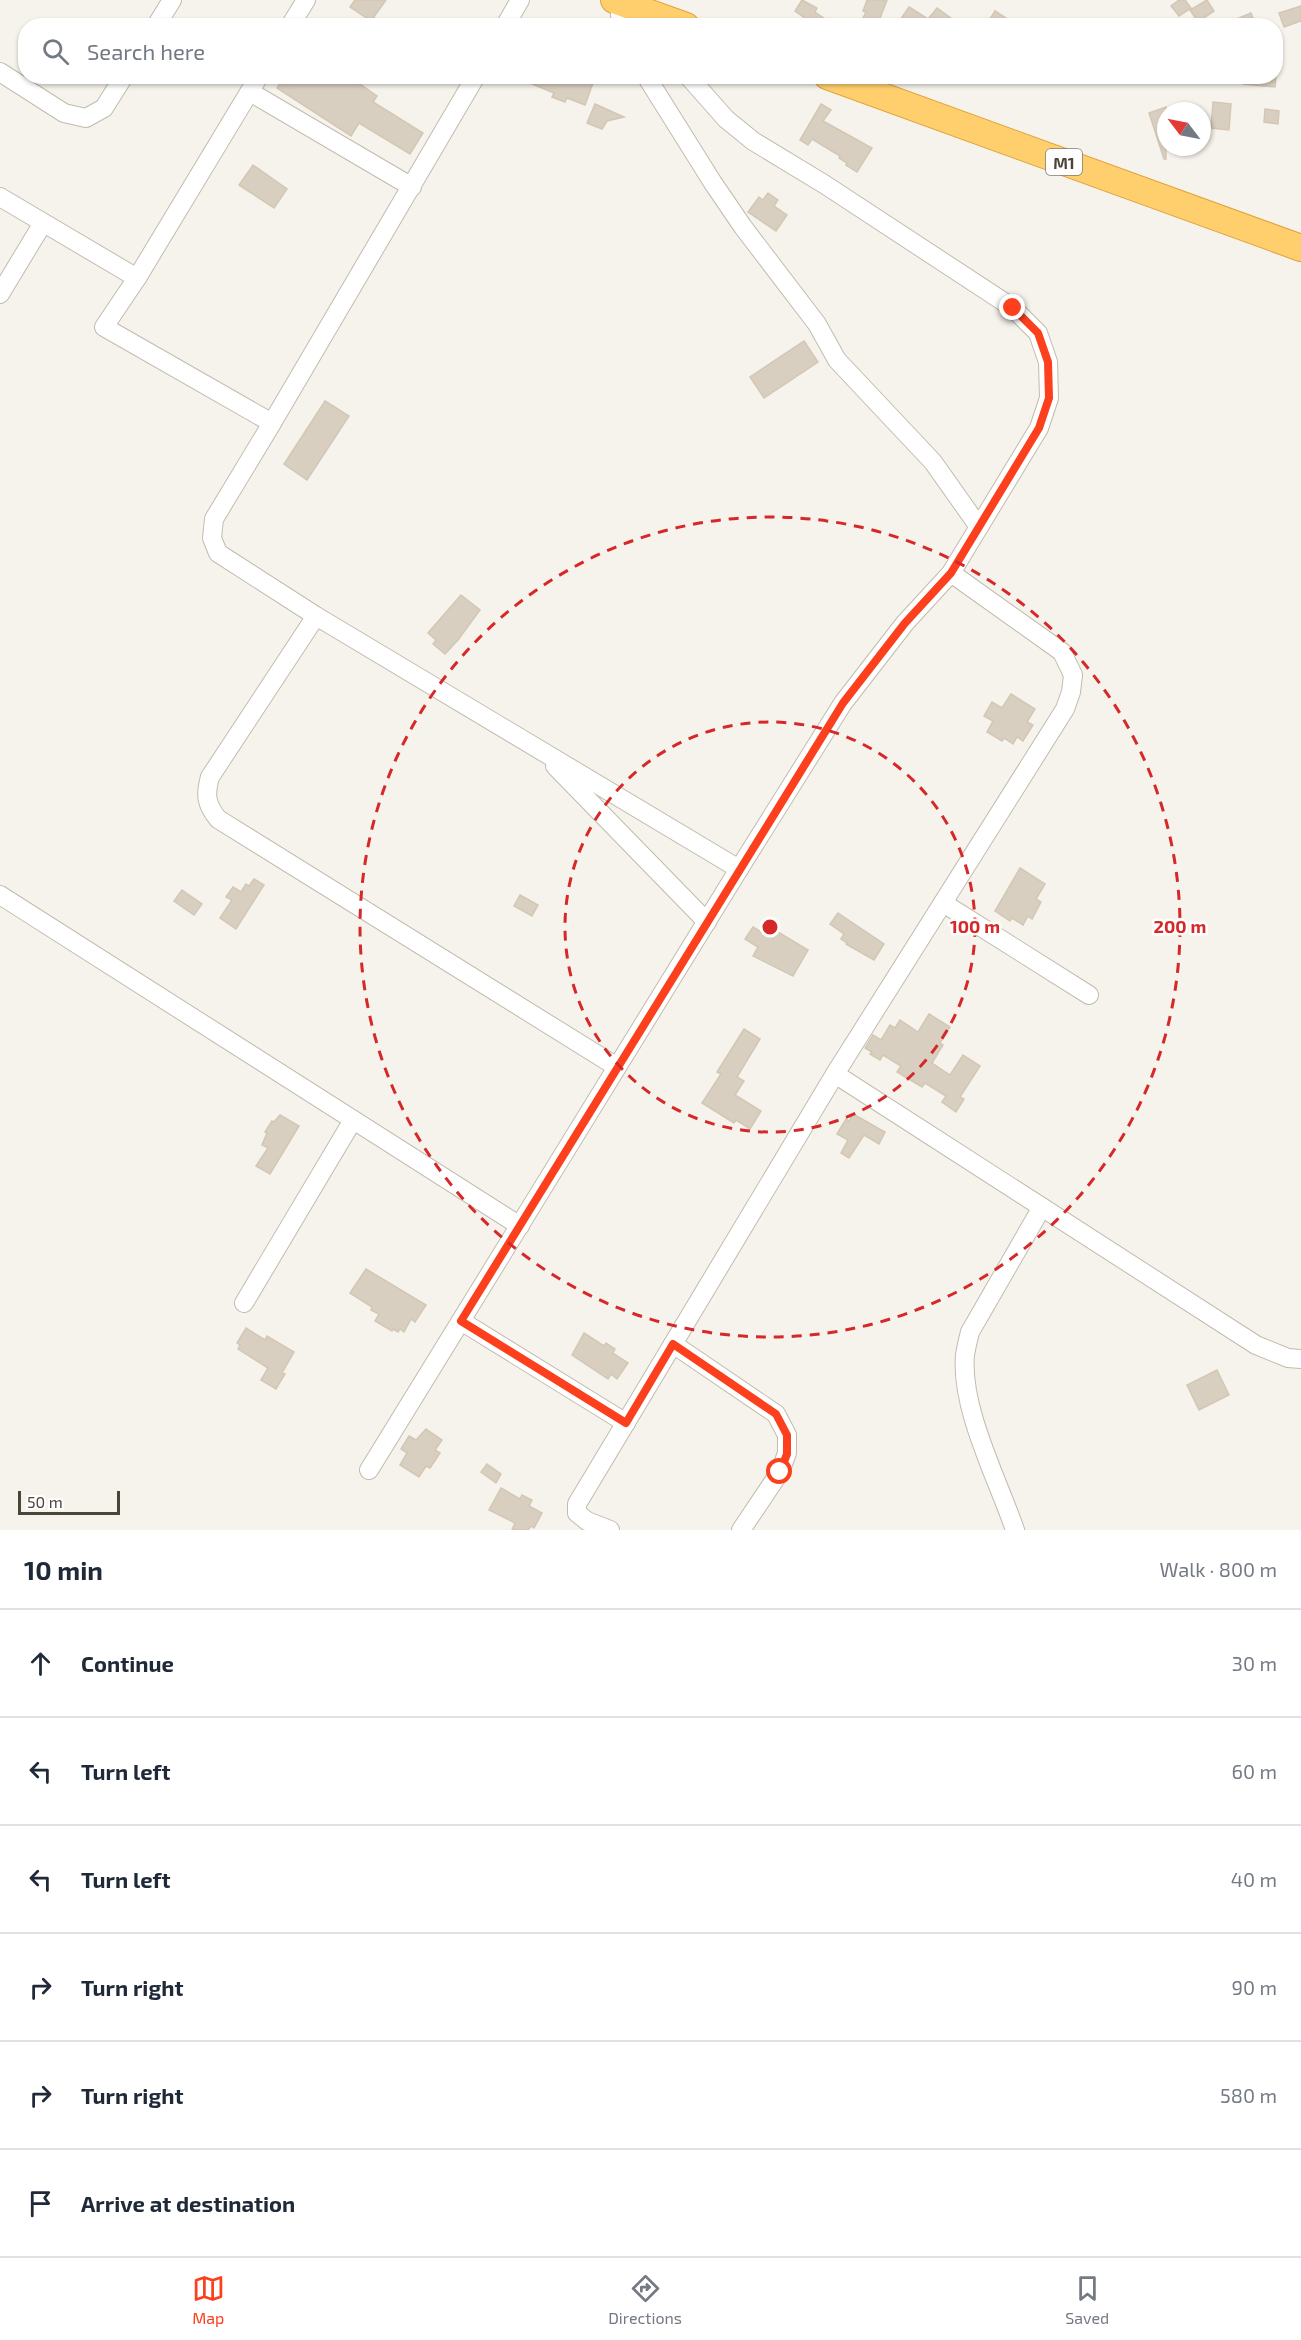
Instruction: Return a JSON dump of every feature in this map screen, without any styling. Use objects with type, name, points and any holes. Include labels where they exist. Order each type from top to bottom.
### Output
[{"type":"highway","points":[[618,9],[651,18]]},
{"type":"highway","name":"M1","points":[[849,84],[1301,248]]},
{"type":"street","points":[[161,18],[172,0]]},
{"type":"street","points":[[295,18],[306,0]]},
{"type":"street","points":[[510,18],[520,0]]},
{"type":"street","points":[[0,72],[18,84]]},
{"type":"street","points":[[19,84],[64,113],[86,118],[104,108],[119,84]]},
{"type":"street","points":[[272,423],[104,327],[137,278],[255,84],[412,187]]},
{"type":"street","points":[[471,84],[214,519],[212,538],[218,553],[316,616],[740,869]]},
{"type":"street","points":[[651,84],[713,183],[743,227],[817,324],[837,360],[933,462],[979,527]]},
{"type":"street","points":[[369,1470],[843,703],[905,623],[951,573],[1039,428],[1049,398],[1048,362],[1038,333],[1013,308],[824,184],[753,141],[726,119],[695,84]]},
{"type":"street","points":[[0,197],[137,278]]},
{"type":"street","points":[[0,294],[43,223]]},
{"type":"street","points":[[610,1530],[587,1521],[577,1513],[577,1504],[835,1074],[1065,709],[1071,692],[1073,675],[1062,652],[951,573]]},
{"type":"street","points":[[316,616],[210,777],[205,794],[209,808],[218,819],[617,1068]]},
{"type":"street","points":[[539,749],[707,922]]},
{"type":"street","points":[[0,895],[520,1226]]},
{"type":"street","points":[[943,903],[1089,995]]},
{"type":"street","points":[[835,1074],[1256,1345],[1288,1358],[1301,1359]]},
{"type":"street","points":[[244,1303],[353,1120]]},
{"type":"street","points":[[1015,1530],[982,1447],[966,1387],[965,1356],[970,1332],[1042,1207]]},
{"type":"street","points":[[461,1321],[626,1423]]},
{"type":"street","points":[[673,1344],[776,1414],[787,1435],[787,1454],[780,1472],[741,1530]]},
{"type":"building","points":[[355,0],[386,0],[373,18],[366,18],[350,7]]},
{"type":"building","points":[[802,0],[817,8],[815,12],[824,18],[805,18],[795,11]]},
{"type":"building","points":[[867,0],[887,0],[880,18],[863,18],[866,12],[863,11]]},
{"type":"building","points":[[1179,0],[1185,0],[1191,8],[1179,16],[1171,6]]},
{"type":"building","points":[[1207,0],[1214,11],[1204,18],[1195,18],[1190,10]]},
{"type":"building","points":[[1301,6],[1301,21],[1284,27],[1283,18],[1279,13]]},
{"type":"building","points":[[909,7],[926,18],[901,18]]},
{"type":"building","points":[[937,8],[951,18],[929,18]]},
{"type":"building","points":[[995,11],[1006,18],[991,18]]},
{"type":"building","points":[[1251,13],[1253,18],[1239,18]]},
{"type":"building","points":[[280,84],[360,84],[377,96],[373,102],[423,133],[410,154],[359,123],[351,136],[277,88]]},
{"type":"building","points":[[532,84],[593,84],[585,105],[567,98],[565,102],[552,97],[554,93]]},
{"type":"building","points":[[1243,84],[1275,84],[1275,87]]},
{"type":"building","points":[[1213,102],[1231,104],[1229,130],[1211,128]]},
{"type":"building","points":[[595,104],[624,117],[607,121],[602,129],[587,123]]},
{"type":"building","points":[[821,104],[831,110],[823,121],[872,148],[857,172],[846,165],[847,163],[839,158],[840,156],[812,139],[808,145],[800,140]]},
{"type":"building","points":[[1265,109],[1279,111],[1278,124],[1264,122]]},
{"type":"building","points":[[1157,110],[1157,138],[1149,113]]},
{"type":"building","points":[[253,165],[287,189],[274,208],[239,185]]},
{"type":"building","points":[[768,193],[778,200],[774,206],[787,215],[776,231],[748,212],[759,197],[763,200]]},
{"type":"building","points":[[804,341],[818,362],[764,398],[750,377]]},
{"type":"building","points":[[325,401],[349,416],[307,480],[284,464]]},
{"type":"building","points":[[461,595],[480,610],[445,654],[433,644],[436,640],[428,633]]},
{"type":"building","points":[[1011,694],[1035,709],[1027,722],[1033,725],[1023,741],[1017,737],[1013,744],[1004,738],[1002,741],[987,732],[993,721],[984,716],[992,702],[1002,708]]},
{"type":"building","points":[[1020,868],[1045,884],[1036,899],[1041,902],[1032,919],[1028,916],[1023,925],[1012,918],[1010,921],[995,911]]},
{"type":"building","points":[[254,879],[264,885],[236,929],[220,918],[232,900],[226,897],[233,887],[241,892],[246,884],[249,886]]},
{"type":"building","points":[[182,890],[202,904],[194,915],[174,901]]},
{"type":"building","points":[[520,895],[538,905],[532,916],[514,906]]},
{"type":"building","points":[[838,913],[884,944],[874,960],[841,939],[844,934],[830,924]]},
{"type":"building","points":[[753,927],[766,935],[770,927],[808,950],[793,976],[753,956],[758,947],[745,939]]},
{"type":"building","points":[[929,1014],[950,1027],[932,1063],[950,1075],[963,1055],[980,1066],[960,1097],[964,1099],[956,1112],[942,1102],[946,1096],[925,1083],[922,1087],[897,1072],[901,1066],[883,1055],[880,1060],[865,1048],[873,1035],[881,1040],[890,1025],[895,1028],[900,1020],[918,1032]]},
{"type":"building","points":[[744,1029],[760,1039],[737,1077],[744,1081],[735,1095],[761,1111],[750,1129],[736,1120],[734,1123],[702,1103],[721,1074],[717,1072]]},
{"type":"building","points":[[853,1114],[885,1132],[879,1144],[864,1135],[849,1158],[841,1153],[848,1140],[837,1134],[846,1119],[849,1121]]},
{"type":"building","points":[[280,1115],[299,1126],[270,1174],[256,1166],[268,1148],[262,1145],[267,1133],[265,1132],[272,1121],[274,1122]]},
{"type":"building","points":[[366,1269],[426,1305],[415,1322],[411,1319],[404,1332],[400,1329],[398,1332],[393,1329],[392,1331],[375,1321],[379,1314],[350,1293]]},
{"type":"building","points":[[246,1328],[265,1340],[267,1336],[294,1352],[276,1389],[261,1380],[268,1368],[238,1349],[240,1345],[237,1343]]},
{"type":"building","points":[[584,1333],[604,1346],[606,1343],[615,1349],[613,1353],[628,1363],[617,1379],[611,1374],[608,1379],[572,1355]]},
{"type":"building","points":[[1217,1370],[1229,1395],[1199,1410],[1187,1385]]},
{"type":"building","points":[[426,1429],[442,1440],[435,1450],[440,1453],[430,1468],[426,1466],[419,1477],[400,1465],[407,1453],[401,1449],[409,1436],[416,1440]]},
{"type":"building","points":[[487,1464],[501,1474],[496,1483],[481,1472]]},
{"type":"building","points":[[501,1488],[520,1499],[522,1495],[532,1500],[529,1506],[542,1513],[534,1528],[531,1526],[528,1530],[512,1530],[515,1523],[489,1510]]},
{"type":"route","points":[[780,1472],[787,1454],[787,1435],[776,1414],[673,1344],[626,1423],[461,1321],[843,703],[905,623],[951,573],[1039,428],[1049,398],[1048,362],[1038,333],[1013,308]]}]
